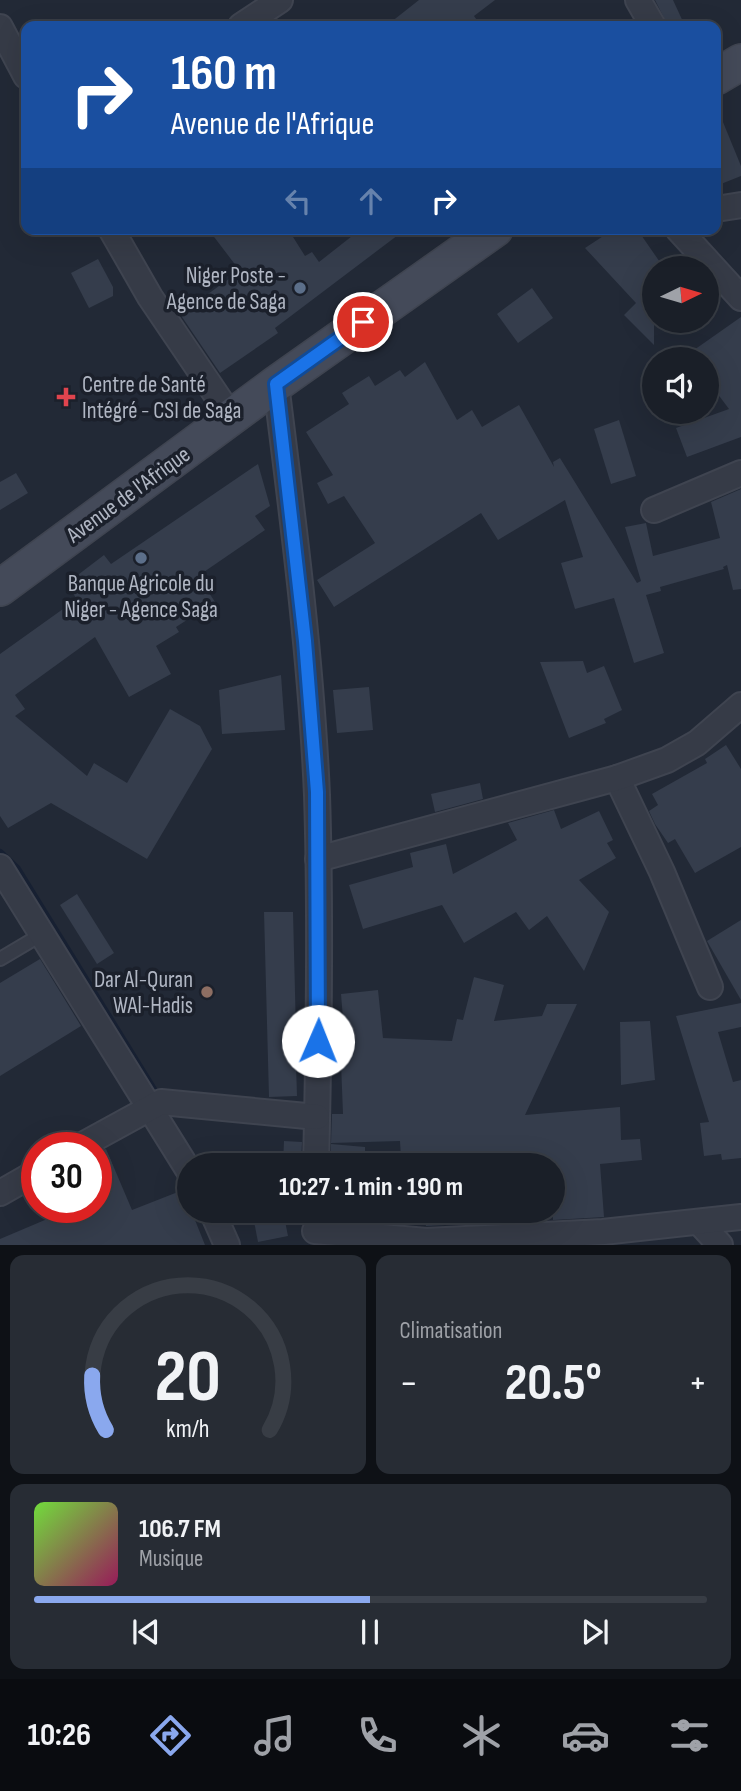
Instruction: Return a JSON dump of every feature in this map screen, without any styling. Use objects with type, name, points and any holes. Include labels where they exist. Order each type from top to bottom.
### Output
[{"type":"main road","points":[[721,74],[741,62]]},
{"type":"main road","name":"Avenue de l'Afrique","points":[[0,588],[276,384],[487,235]]},
{"type":"street","points":[[248,21],[280,0]]},
{"type":"street","points":[[638,0],[650,21]]},
{"type":"street","points":[[0,27],[21,67]]},
{"type":"street","points":[[721,208],[741,205]]},
{"type":"street","points":[[114,235],[150,297],[232,418]]},
{"type":"street","points":[[683,235],[741,298]]},
{"type":"street","points":[[276,384],[309,688],[318,859],[316,1153]]},
{"type":"street","points":[[654,510],[741,473]]},
{"type":"street","points":[[318,859],[617,778],[667,760],[697,743],[741,705]]},
{"type":"street","points":[[617,778],[662,872],[710,987]]},
{"type":"street","points":[[0,867],[44,933],[177,1153]]},
{"type":"street","points":[[105,1132],[161,1102],[317,1117]]},
{"type":"street","points":[[0,1193],[21,1181]]},
{"type":"street","points":[[316,1229],[426,1241],[603,1232],[741,1217]]},
{"type":"street","points":[[699,1222],[720,1245]]},
{"type":"street","points":[[217,1223],[227,1245]]},
{"type":"lane","points":[[0,959],[44,933]]},
{"type":"building","points":[[419,0],[495,0],[474,16],[478,21],[392,21]]},
{"type":"building","points":[[655,0],[673,0],[683,21],[666,21]]},
{"type":"building","points":[[721,117],[741,166],[741,176],[721,184]]},
{"type":"building","points":[[213,235],[292,235],[305,256],[312,252],[319,262],[353,235],[398,235],[275,328],[278,333],[220,373],[180,314],[240,271]]},
{"type":"building","points":[[605,235],[641,235],[656,256],[642,256],[642,333],[624,315],[636,303],[585,248]]},
{"type":"building","points":[[98,259],[113,287],[113,296],[89,308],[71,273]]},
{"type":"building","points":[[532,288],[553,318],[518,343],[497,314]]},
{"type":"building","points":[[741,317],[741,437],[687,457],[676,428],[687,424],[719,424],[719,413],[729,409],[719,396],[719,347],[698,347]]},
{"type":"building","points":[[642,333],[654,333],[654,345]]},
{"type":"building","points":[[425,362],[457,420],[472,410],[482,427],[519,405],[554,467],[553,462],[560,458],[637,583],[641,581],[625,527],[646,523],[653,556],[720,538],[711,502],[741,489],[741,589],[733,590],[727,565],[724,569],[660,587],[661,591],[646,595],[664,653],[634,663],[614,598],[575,609],[561,563],[583,557],[565,500],[498,540],[481,513],[334,607],[317,580],[375,543],[344,496],[328,504],[317,483],[333,475],[306,432],[349,404],[342,393],[369,376],[375,386],[400,370],[405,377]]},
{"type":"building","points":[[619,420],[636,476],[611,484],[594,429]]},
{"type":"building","points":[[258,464],[270,506],[255,516],[265,530],[198,576],[215,602],[176,627],[179,632],[156,646],[171,674],[129,697],[95,637],[15,695],[25,709],[15,716],[87,776],[94,763],[127,783],[170,709],[200,726],[212,749],[147,859],[51,803],[8,828],[0,816],[0,654],[77,599],[66,584],[104,555],[111,564]]},
{"type":"building","points":[[16,473],[28,493],[0,510],[0,482]]},
{"type":"building","points":[[583,661],[587,673],[604,666],[622,710],[604,719],[606,723],[569,738],[540,662]]},
{"type":"building","points":[[281,675],[285,730],[222,734],[219,690]]},
{"type":"building","points":[[369,687],[373,730],[337,733],[333,690]]},
{"type":"building","points":[[726,745],[741,769],[741,847],[695,873],[675,839],[668,843],[655,824],[649,811],[658,805],[652,794],[707,763],[705,759]]},
{"type":"building","points":[[480,783],[483,799],[435,812],[431,794]]},
{"type":"building","points":[[554,810],[561,829],[599,811],[613,840],[607,843],[616,858],[579,880],[609,912],[584,971],[547,916],[529,930],[516,912],[464,943],[442,905],[363,929],[349,885],[413,867],[410,853],[446,844],[453,874],[517,840],[508,823]]},
{"type":"building","points":[[77,894],[114,953],[97,964],[60,905]]},
{"type":"building","points":[[264,912],[293,912],[296,1032],[304,1032],[303,1064],[296,1064],[297,1096],[269,1097]]},
{"type":"building","points":[[741,920],[741,1000],[707,941]]},
{"type":"building","points":[[40,959],[81,1026],[0,1076],[0,983]]},
{"type":"building","points":[[474,977],[504,985],[494,1021],[542,1016],[547,1004],[577,1004],[525,1115],[620,1107],[621,1140],[640,1139],[642,1160],[600,1164],[604,1217],[565,1219],[565,1153],[401,1153],[400,1141],[331,1143],[332,1114],[343,1114],[341,1063],[333,1063],[333,1031],[344,1031],[341,994],[378,990],[383,1038],[452,1041],[457,1019],[463,1020]]},
{"type":"building","points":[[741,1003],[741,1027],[718,1032],[733,1082],[741,1080],[741,1158],[722,1160],[721,1154],[704,1156],[700,1123],[709,1122],[676,1016]]},
{"type":"building","points":[[650,1021],[655,1080],[621,1085],[620,1022]]},
{"type":"building","points":[[284,1141],[302,1142],[302,1153],[284,1153]]},
{"type":"building","points":[[331,1144],[365,1147],[365,1153],[331,1153]]},
{"type":"building","points":[[112,1163],[132,1210],[177,1192],[177,1223],[196,1223],[205,1245],[0,1245],[0,1239],[38,1223],[112,1223]]},
{"type":"building","points":[[254,1223],[285,1223],[288,1236],[258,1242]]},
{"type":"building","points":[[425,1223],[482,1223],[426,1226]]},
{"type":"waterway","points":[[0,853],[17,869],[159,1099]]},
{"type":"place","name":"Niger Poste - Agence de Saga","points":[[300,288]]},
{"type":"place","name":"Centre de Santé Intégré - CSI de Saga","points":[[66,397]]},
{"type":"place","name":"Banque Agricole du Niger - Agence Saga","points":[[141,558]]},
{"type":"place","name":"Dar Al-Quran WAl-Hadis","points":[[207,992]]},
{"type":"route","points":[[318,1041],[317,792],[305,641],[276,384],[363,322]]}]
